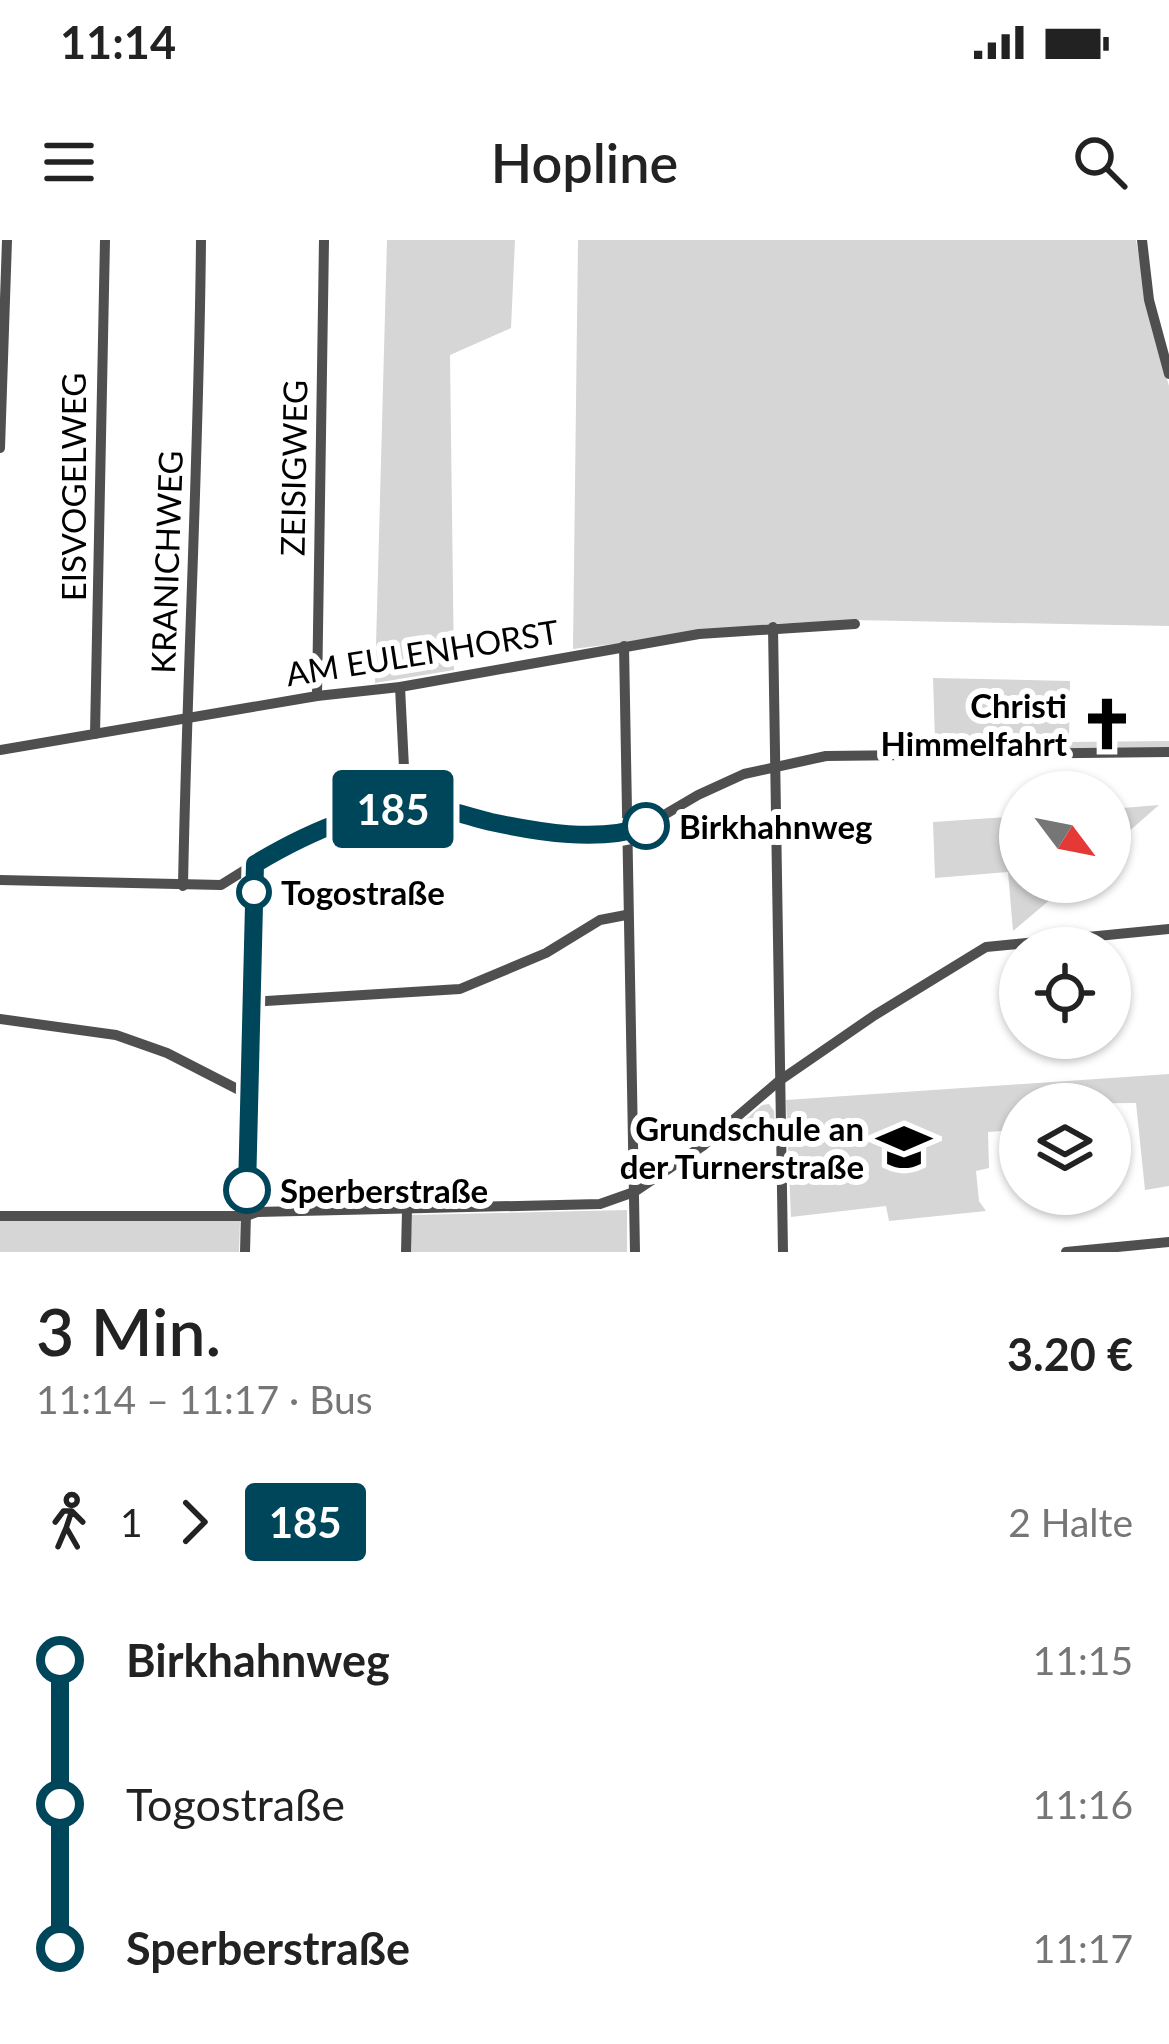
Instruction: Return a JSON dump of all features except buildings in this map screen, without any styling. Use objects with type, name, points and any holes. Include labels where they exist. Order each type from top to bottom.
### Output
[{"type":"street","points":[[0,448],[7,240]]},
{"type":"street","name":"EISVOGELWEG","points":[[95,734],[105,240]]},
{"type":"street","name":"KRANICHWEG","points":[[183,886],[201,240]]},
{"type":"street","name":"ZEISIGWEG","points":[[316,696],[324,240]]},
{"type":"street","points":[[1142,240],[1149,300],[1169,374]]},
{"type":"street","name":"AM EULENHORST","points":[[0,750],[316,696],[400,687],[624,646],[773,627],[855,624]]},
{"type":"street","points":[[773,627],[783,1252]]},
{"type":"street","points":[[624,646],[634,1252]]},
{"type":"street","points":[[400,687],[406,808]]},
{"type":"street","points":[[0,880],[221,885],[318,832],[406,808],[440,808],[546,832],[627,831],[720,785],[777,764],[858,754],[1169,752]]},
{"type":"street","points":[[245,1252],[255,864]]},
{"type":"street","points":[[251,1002],[460,989],[531,960],[600,920],[626,915]]},
{"type":"street","points":[[0,1216],[246,1216],[257,1212],[600,1204],[634,1192],[704,1145],[779,1081],[986,947],[1169,929]]},
{"type":"street","points":[[0,1018],[116,1035],[167,1053],[247,1094]]},
{"type":"street","points":[[406,1252],[407,1210]]},
{"type":"street","points":[[1066,1252],[1169,1242]]},
{"type":"shaded area","points":[[387,240],[515,240],[511,328],[450,355],[454,670],[375,683]]},
{"type":"shaded area","points":[[578,240],[1136,240],[1152,329],[1169,386],[1169,626],[853,620],[771,624],[573,649]]},
{"type":"shaded area","points":[[933,678],[1070,681],[1069,741],[935,741]]},
{"type":"shaded area","points":[[1169,741],[1169,752],[935,754],[951,743]]},
{"type":"shaded area","points":[[1159,805],[1131,830],[1131,807]]},
{"type":"shaded area","points":[[999,817],[999,873],[935,878],[933,822]]},
{"type":"shaded area","points":[[1011,903],[1046,903],[1018,927],[1013,927]]},
{"type":"shaded area","name":"Grundschule an der Turnerstraße","points":[[1169,1074],[1169,1186],[1145,1190],[1131,1083],[1036,1083]]},
{"type":"shaded area","name":"Grundschule an der Turnerstraße","points":[[999,1086],[999,1131],[988,1132],[989,1168],[976,1171],[979,1201],[986,1211],[889,1221],[886,1206],[791,1217],[786,1100]]},
{"type":"shaded area","points":[[769,1104],[774,1111],[776,1143],[718,1144],[762,1105]]},
{"type":"shaded area","points":[[627,1210],[627,1252],[410,1252],[412,1215]]},
{"type":"shaded area","points":[[0,1220],[240,1221],[239,1252],[0,1252]]},
{"type":"bus line","name":"185","points":[[247,1190],[255,864],[318,832],[392,809],[440,808],[546,832],[620,832],[646,826]]},
{"type":"place","name":"Christi Himmelfahrt","points":[[1107,724]]},
{"type":"place","name":"Birkhahnweg","points":[[646,826]]},
{"type":"place","name":"Togostraße","points":[[254,892]]},
{"type":"place","name":"Grundschule an der Turnerstraße","points":[[904,1147]]},
{"type":"place","name":"Sperberstraße","points":[[247,1190]]}]
